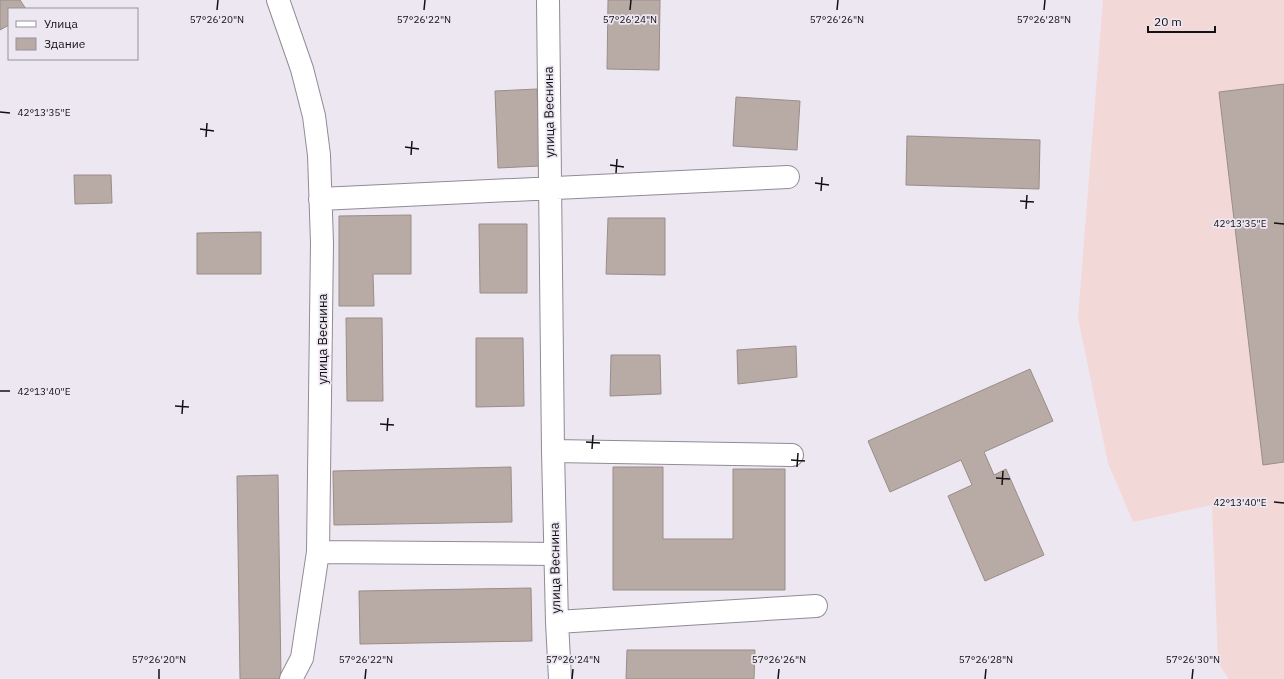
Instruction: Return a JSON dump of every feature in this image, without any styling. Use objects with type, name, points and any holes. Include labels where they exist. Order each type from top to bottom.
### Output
[{"type":"street","name":"улица Веснина","points":[[278,0],[302,69],[314,116],[319,155],[320,200],[322,338],[318,552],[302,658],[291,679]]},
{"type":"street","name":"улица Веснина","points":[[548,0],[553,451],[557,622],[560,679]]},
{"type":"street","points":[[320,200],[788,177]]},
{"type":"street","points":[[553,451],[792,455]]},
{"type":"street","points":[[318,552],[555,554]]},
{"type":"street","points":[[557,622],[816,606]]},
{"type":"shaded area","points":[[1103,0],[1284,0],[1284,679],[1229,679],[1218,663],[1212,505],[1133,522],[1108,463],[1078,318]]},
{"type":"building","points":[[0,0],[20,0],[25,8],[8,8],[8,26],[0,30]]},
{"type":"building","points":[[608,0],[660,0],[659,70],[607,69]]},
{"type":"building","points":[[1284,84],[1284,462],[1263,465],[1219,92]]},
{"type":"building","points":[[537,89],[540,166],[498,168],[495,91]]},
{"type":"building","points":[[736,97],[800,101],[797,150],[733,146]]},
{"type":"building","points":[[907,136],[1040,140],[1039,189],[906,185]]},
{"type":"building","points":[[74,175],[111,175],[112,203],[75,204]]},
{"type":"building","points":[[411,215],[411,274],[373,274],[374,306],[339,306],[339,216]]},
{"type":"building","points":[[608,218],[665,218],[665,275],[606,274]]},
{"type":"building","points":[[479,224],[527,224],[527,293],[480,293]]},
{"type":"building","points":[[261,232],[261,274],[197,274],[197,233]]},
{"type":"building","points":[[346,318],[382,318],[383,401],[347,401]]},
{"type":"building","points":[[476,338],[523,338],[524,406],[476,407]]},
{"type":"building","points":[[796,346],[797,377],[738,384],[737,350]]},
{"type":"building","points":[[611,355],[660,355],[661,394],[610,396]]},
{"type":"building","points":[[1030,369],[1053,421],[984,452],[994,475],[1006,469],[1044,555],[985,581],[948,496],[972,485],[961,460],[890,492],[868,441]]},
{"type":"building","points":[[511,467],[512,522],[334,525],[333,471]]},
{"type":"building","points":[[613,467],[663,467],[663,539],[733,539],[733,469],[785,469],[785,590],[613,590]]},
{"type":"building","points":[[278,475],[281,679],[240,679],[237,476]]},
{"type":"building","points":[[531,588],[532,641],[360,644],[359,591]]},
{"type":"building","points":[[627,650],[755,650],[754,679],[626,679]]}]
